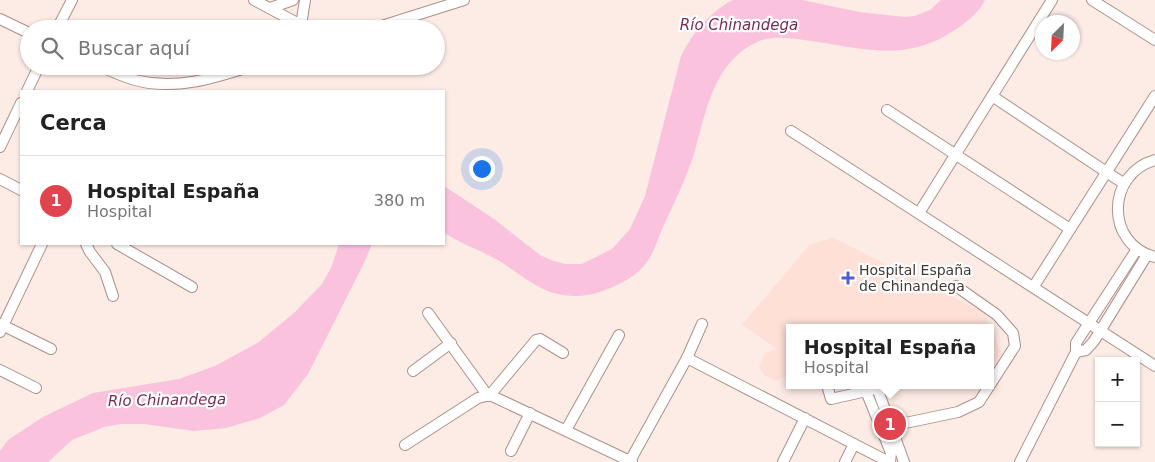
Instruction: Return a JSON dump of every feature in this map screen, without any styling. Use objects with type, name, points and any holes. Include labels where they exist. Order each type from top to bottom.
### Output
[{"type":"street","points":[[62,20],[72,0]]},
{"type":"street","points":[[254,0],[290,20]]},
{"type":"street","points":[[270,8],[293,0]]},
{"type":"street","points":[[303,20],[305,0]]},
{"type":"street","points":[[401,20],[464,0]]},
{"type":"street","points":[[919,213],[1052,0]]},
{"type":"street","points":[[1092,0],[1155,40]]},
{"type":"street","points":[[0,19],[20,29]]},
{"type":"street","points":[[27,90],[35,75]]},
{"type":"street","points":[[122,75],[138,81],[170,88],[223,75]]},
{"type":"street","points":[[992,96],[1124,183]]},
{"type":"street","points":[[1034,286],[1155,96]]},
{"type":"street","points":[[0,147],[20,105]]},
{"type":"street","points":[[886,110],[1070,229]]},
{"type":"street","points":[[791,131],[1155,365]]},
{"type":"street","points":[[1076,352],[1086,350],[1151,256],[1137,249],[1123,232],[1117,211],[1118,197],[1124,183],[1133,171],[1155,160]]},
{"type":"street","points":[[0,179],[20,189]]},
{"type":"street","points":[[42,245],[1,327],[50,349]]},
{"type":"street","points":[[86,245],[105,272],[113,296]]},
{"type":"street","points":[[120,245],[192,287]]},
{"type":"street","points":[[1020,462],[1076,352],[1076,343],[1137,249]]},
{"type":"street","points":[[956,286],[997,315],[1014,333],[1015,346],[994,379]]},
{"type":"street","points":[[428,313],[489,395],[530,412],[631,461],[687,358],[702,324]]},
{"type":"street","points":[[566,430],[619,336]]},
{"type":"street","points":[[406,445],[461,408],[478,398],[489,395],[536,340],[540,339],[563,353]]},
{"type":"street","points":[[413,371],[451,343]]},
{"type":"street","points":[[687,358],[889,462],[891,453],[866,391]]},
{"type":"street","points":[[0,370],[36,388]]},
{"type":"street","points":[[828,389],[831,399],[871,389]]},
{"type":"street","points":[[877,389],[904,462]]},
{"type":"street","points":[[891,426],[958,412],[979,402],[987,389]]},
{"type":"street","points":[[512,451],[530,412]]},
{"type":"street","points":[[783,462],[805,418]]},
{"type":"street","points":[[845,462],[854,444]]},
{"type":"shaded area","name":"Hospital España de Chinandega","points":[[833,238],[984,312],[989,324],[786,324],[786,376],[776,381],[765,376],[759,367],[765,353],[777,349],[742,325],[810,244]]},
{"type":"shaded area","name":"Hospital España de Chinandega","points":[[994,335],[1002,354],[994,363]]},
{"type":"water","name":"Río Chinandega","points":[[733,0],[802,0],[859,12],[905,17],[915,16],[930,10],[941,0],[985,0],[975,14],[962,25],[935,41],[917,47],[880,51],[799,39],[775,38],[764,39],[743,50],[721,74],[714,89],[687,173],[649,258],[635,274],[613,287],[594,294],[581,296],[553,293],[532,283],[494,258],[445,234],[445,187],[494,219],[540,255],[551,260],[565,264],[582,264],[612,249],[630,229],[645,196],[681,56],[702,24],[724,5]]},
{"type":"water","name":"Río Chinandega","points":[[339,245],[372,245],[308,374],[284,405],[260,418],[226,428],[194,431],[144,424],[121,424],[104,427],[72,440],[48,462],[0,462],[0,451],[8,440],[43,417],[93,393],[179,379],[215,366],[259,342],[295,312],[322,284],[331,268]]},
{"type":"place","name":"Hospital España de Chinandega","points":[[848,278]]},
{"type":"place","name":"Hospital España","points":[[890,424]]}]
